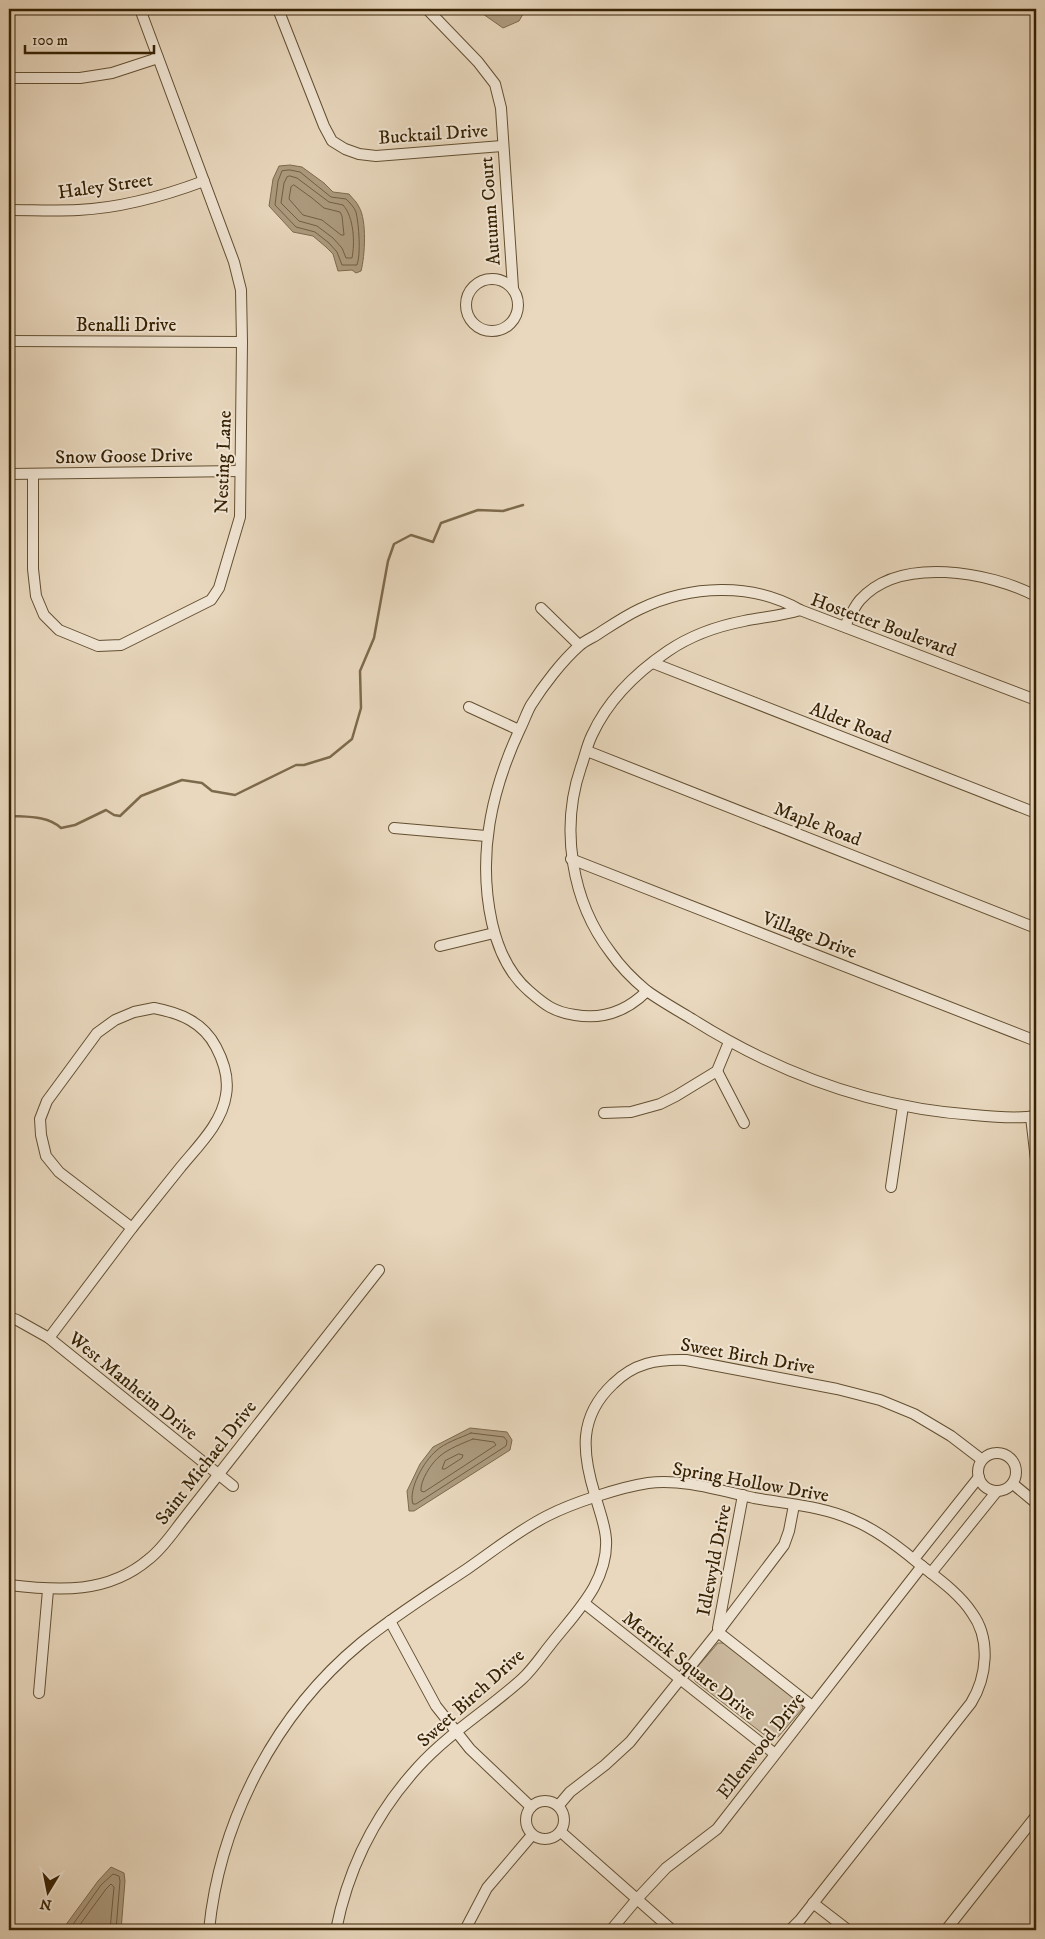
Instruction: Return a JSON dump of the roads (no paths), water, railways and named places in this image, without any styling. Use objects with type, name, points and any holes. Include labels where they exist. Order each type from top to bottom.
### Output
[{"type":"street","name":"Nesting Lane","points":[[33,474],[33,569],[36,596],[44,615],[59,630],[98,646],[121,644],[211,600],[219,588],[240,517],[241,290],[234,262],[140,9]]},
{"type":"street","name":"Bucktail Drive","points":[[278,9],[324,126],[332,141],[359,154],[376,156],[502,146]]},
{"type":"street","name":"Autumn Court","points":[[427,9],[478,62],[495,84],[501,108],[512,288],[517,295],[519,304],[516,316],[511,324],[499,331],[483,330],[474,324],[468,315],[466,302],[472,288],[483,280],[492,278],[506,282],[512,288]]},
{"type":"street","points":[[9,78],[80,78],[112,73],[158,58]]},
{"type":"street","name":"Haley Street","points":[[9,210],[80,210],[129,203],[176,192],[204,181]]},
{"type":"street","name":"Benalli Drive","points":[[9,341],[242,342]]},
{"type":"street","name":"Snow Goose Drive","points":[[9,474],[240,471]]},
{"type":"street","points":[[845,626],[860,600],[875,588],[890,579],[910,575],[938,572],[967,574],[998,581],[1036,596]]},
{"type":"street","points":[[647,990],[623,1010],[604,1016],[584,1017],[560,1013],[541,1001],[520,983],[503,958],[494,932],[489,909],[485,867],[486,836],[508,752],[530,706],[579,646],[623,617],[648,605],[698,590],[721,589],[764,595],[784,601],[800,610]]},
{"type":"street","points":[[541,608],[579,646]]},
{"type":"street","name":"Hostetter Boulevard","points":[[1034,1116],[946,1114],[903,1106],[819,1083],[760,1058],[729,1042],[647,990],[611,954],[592,924],[582,899],[572,859],[571,813],[575,783],[596,728],[629,681],[669,650],[705,633],[742,621],[780,616],[800,610],[1036,700]]},
{"type":"street","name":"Alder Road","points":[[653,663],[1036,814]]},
{"type":"street","points":[[469,707],[519,730]]},
{"type":"street","name":"Maple Road","points":[[587,751],[1036,928]]},
{"type":"street","points":[[394,828],[486,836]]},
{"type":"street","name":"Village Drive","points":[[572,859],[1036,1041]]},
{"type":"street","points":[[440,946],[494,932]]},
{"type":"street","points":[[49,1338],[132,1228],[206,1136],[221,1114],[227,1094],[227,1074],[221,1057],[205,1031],[188,1018],[173,1011],[154,1008],[134,1012],[115,1020],[97,1033],[48,1101],[40,1119],[41,1135],[46,1156],[59,1172],[132,1228]]},
{"type":"street","points":[[604,1113],[631,1112],[660,1104],[676,1096],[717,1071],[729,1042]]},
{"type":"street","points":[[717,1071],[744,1122]]},
{"type":"street","points":[[891,1187],[903,1106]]},
{"type":"street","points":[[1034,1116],[1036,1160]]},
{"type":"street","name":"Saint Michael Drive","points":[[9,1586],[48,1590],[87,1588],[132,1572],[150,1559],[379,1270]]},
{"type":"street","name":"West Manheim Drive","points":[[9,1318],[17,1320],[49,1338],[233,1486]]},
{"type":"street","name":"Sweet Birch Drive","points":[[336,1930],[347,1888],[358,1859],[372,1830],[391,1802],[420,1766],[456,1732],[524,1677],[584,1603],[599,1578],[604,1560],[606,1540],[603,1520],[588,1474],[584,1449],[586,1429],[593,1410],[604,1393],[621,1376],[642,1365],[662,1359],[686,1360],[837,1389],[880,1400],[914,1414],[951,1436],[981,1459]]},
{"type":"street","points":[[993,1452],[1003,1453],[1011,1458],[1016,1466],[1017,1475],[1013,1484],[1006,1490],[988,1489],[981,1482],[978,1473],[981,1459],[993,1452]]},
{"type":"street","points":[[914,1559],[979,1477]]},
{"type":"street","name":"Spring Hollow Drive","points":[[209,1930],[212,1900],[219,1868],[233,1826],[256,1773],[278,1735],[324,1679],[359,1644],[540,1520],[562,1509],[650,1482],[678,1483],[821,1510],[851,1518],[872,1529],[914,1559],[964,1602],[974,1615],[984,1638],[985,1660],[978,1690],[964,1711],[790,1930]]},
{"type":"street","points":[[1013,1484],[1036,1503]]},
{"type":"street","points":[[931,1573],[997,1491]]},
{"type":"street","name":"Idlewyld Drive","points":[[718,1632],[743,1495]]},
{"type":"street","name":"Idlewyld Drive","points":[[559,1806],[570,1792],[605,1765],[630,1742],[679,1678],[718,1632],[784,1545],[789,1532],[794,1505]]},
{"type":"street","name":"Ellenwood Drive","points":[[611,1930],[666,1868],[717,1829],[922,1566]]},
{"type":"street","points":[[39,1694],[48,1590]]},
{"type":"street","name":"Merrick Square Drive","points":[[584,1603],[774,1754]]},
{"type":"street","points":[[390,1622],[436,1706],[470,1749],[499,1779],[531,1807]]},
{"type":"street","points":[[718,1632],[812,1706]]},
{"type":"street","points":[[541,1800],[551,1801],[559,1806],[564,1814],[565,1823],[561,1832],[554,1837],[545,1839],[532,1835],[526,1821],[527,1812],[531,1807],[541,1800]]},
{"type":"street","points":[[946,1930],[1036,1816]]},
{"type":"street","points":[[561,1832],[672,1930]]},
{"type":"street","points":[[465,1930],[487,1888],[532,1835]]},
{"type":"street","points":[[813,1903],[848,1930]]},
{"type":"water","points":[[478,9],[526,9],[519,21],[503,28]]},
{"type":"water","points":[[279,166],[302,167],[333,192],[349,194],[357,203],[362,213],[364,229],[364,256],[361,271],[356,273],[352,270],[338,271],[333,254],[326,247],[313,236],[293,232],[269,206],[273,179]]},
{"type":"water","points":[[470,1428],[507,1432],[512,1440],[510,1450],[414,1511],[409,1511],[407,1491],[420,1464],[433,1447]]},
{"type":"water","points":[[111,1867],[124,1873],[121,1930],[65,1930],[65,1926],[98,1881]]},
{"type":"waterway","points":[[9,814],[12,816],[44,819],[61,828],[75,825],[106,810],[120,816],[141,796],[182,780],[202,783],[212,791],[235,795],[296,765],[304,765],[330,757],[352,739],[361,708],[360,671],[374,638],[388,561],[394,544],[411,535],[433,542],[441,523],[478,510],[503,511],[523,505]]}]
